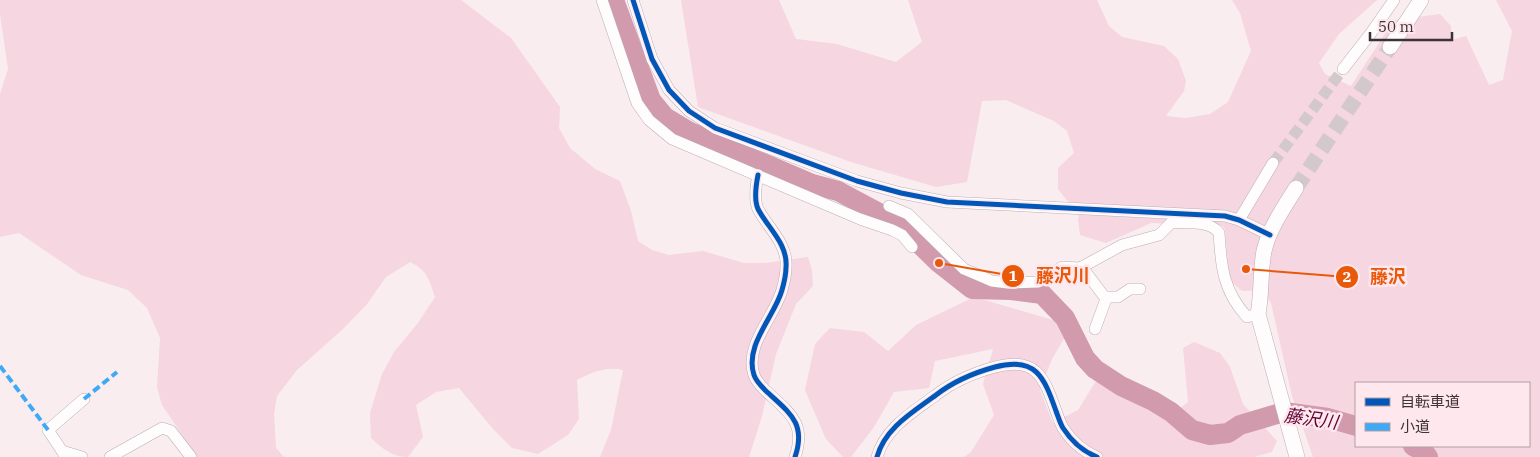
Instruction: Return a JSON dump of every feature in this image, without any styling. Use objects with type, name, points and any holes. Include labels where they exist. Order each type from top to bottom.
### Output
[{"type":"main road","points":[[1390,47],[1421,0]]},
{"type":"main road","points":[[1296,188],[1285,205],[1265,249],[1260,281],[1258,314],[1297,457]]},
{"type":"street","points":[[602,0],[637,103],[649,120],[672,139],[902,235],[912,247]]},
{"type":"street","points":[[633,0],[652,59],[669,90],[689,111],[716,128],[857,181],[901,193],[947,202],[1224,216],[1239,220],[1270,235]]},
{"type":"street","points":[[1343,69],[1394,0]]},
{"type":"street","points":[[1239,220],[1273,164]]},
{"type":"street","points":[[758,175],[756,186],[757,208],[782,246],[786,257],[786,266],[782,290],[758,341],[753,357],[753,370],[754,377],[759,384],[790,414],[798,425],[799,443],[795,457]]},
{"type":"street","points":[[875,224],[901,193]]},
{"type":"street","points":[[889,206],[908,214],[964,269],[992,281],[1008,283],[1038,282],[1062,267],[1082,267],[1122,245],[1159,235],[1171,223],[1208,225],[1215,228],[1219,233],[1224,279],[1236,305],[1247,316],[1258,314]]},
{"type":"street","points":[[1082,267],[1106,299],[1095,329]]},
{"type":"street","points":[[1105,297],[1118,297],[1130,289],[1140,290]]},
{"type":"street","points":[[877,457],[887,435],[895,426],[941,391],[960,379],[975,373],[1003,365],[1015,364],[1033,369],[1041,375],[1048,386],[1062,428],[1078,447],[1097,457]]},
{"type":"street","points":[[82,457],[64,454],[48,430],[84,399]]},
{"type":"street","points":[[110,457],[162,428],[171,431],[191,457]]},
{"type":"shaded area","points":[[0,0],[461,0],[511,38],[560,107],[559,128],[570,148],[595,169],[620,181],[631,211],[638,241],[652,250],[669,255],[703,251],[744,263],[766,263],[808,257],[812,270],[813,286],[796,304],[776,354],[762,416],[749,457],[600,457],[611,430],[623,370],[617,369],[605,369],[594,372],[577,380],[579,419],[568,435],[538,454],[512,448],[493,429],[459,388],[436,392],[416,405],[423,437],[408,457],[402,457],[388,451],[371,438],[370,413],[382,374],[394,352],[418,323],[435,297],[427,276],[421,269],[410,262],[386,277],[367,304],[343,329],[297,370],[277,396],[274,414],[276,448],[284,457],[197,457],[162,405],[157,387],[160,338],[147,308],[128,290],[81,275],[19,233],[0,237],[0,94],[8,69],[0,14]]},
{"type":"shaded area","points":[[681,0],[779,0],[796,39],[837,44],[896,62],[922,42],[908,0],[1097,0],[1109,26],[1122,37],[1164,46],[1178,59],[1186,81],[1184,91],[1166,116],[1186,118],[1210,114],[1228,102],[1251,51],[1240,13],[1232,0],[1377,0],[1339,34],[1319,63],[1325,74],[1351,86],[1394,20],[1440,14],[1451,26],[1452,40],[1466,36],[1489,85],[1503,80],[1512,31],[1496,0],[1540,0],[1540,457],[1313,457],[1292,396],[1271,303],[1262,290],[1242,291],[1229,280],[1225,229],[1222,226],[1151,223],[1106,243],[1080,235],[1078,219],[1080,209],[1070,204],[1058,189],[1058,168],[1074,153],[1067,131],[1054,121],[1006,100],[982,101],[967,182],[936,187],[851,162],[698,107]]},
{"type":"shaded area","points":[[974,297],[1060,322],[1065,337],[1052,359],[1040,390],[1053,423],[1078,410],[1096,381],[1178,410],[1188,402],[1183,348],[1194,342],[1220,353],[1230,367],[1243,404],[1277,441],[1272,452],[1254,457],[964,457],[971,452],[994,415],[983,384],[993,349],[935,361],[929,388],[894,392],[874,427],[851,457],[843,457],[826,439],[805,390],[815,344],[830,328],[864,332],[888,351],[916,325]]},
{"type":"waterway","name":"藤沢川","points":[[614,0],[651,100],[665,117],[690,132],[812,184],[838,191],[898,223],[939,263],[972,289],[1011,290],[1042,294],[1065,318],[1085,358],[1095,369],[1121,386],[1171,412],[1192,430],[1210,435],[1228,433],[1240,425],[1284,412],[1328,418],[1355,426]]},
{"type":"waterway","name":"藤沢川","points":[[1415,447],[1424,452],[1428,457]]},
{"type":"tunnel","points":[[1296,188],[1390,47]]},
{"type":"tunnel","points":[[1273,163],[1343,69]]},
{"type":"marked path","points":[[0,366],[48,430]]},
{"type":"marked path","points":[[84,399],[117,372]]},
{"type":"cycle path","points":[[633,0],[652,59],[669,90],[689,111],[715,128],[857,181],[901,193],[947,202],[1225,216],[1239,220],[1270,235]]},
{"type":"cycle path","points":[[758,175],[756,192],[758,209],[781,244],[786,259],[786,267],[782,290],[757,342],[752,364],[757,381],[788,412],[797,426],[799,435],[795,457]]},
{"type":"cycle path","points":[[877,457],[886,437],[893,429],[909,414],[943,390],[971,375],[1009,364],[1020,364],[1036,372],[1047,388],[1066,433],[1082,449],[1097,457]]},
{"type":"place","name":"藤沢川","points":[[939,263]]},
{"type":"place","name":"藤沢","points":[[1246,269]]}]
